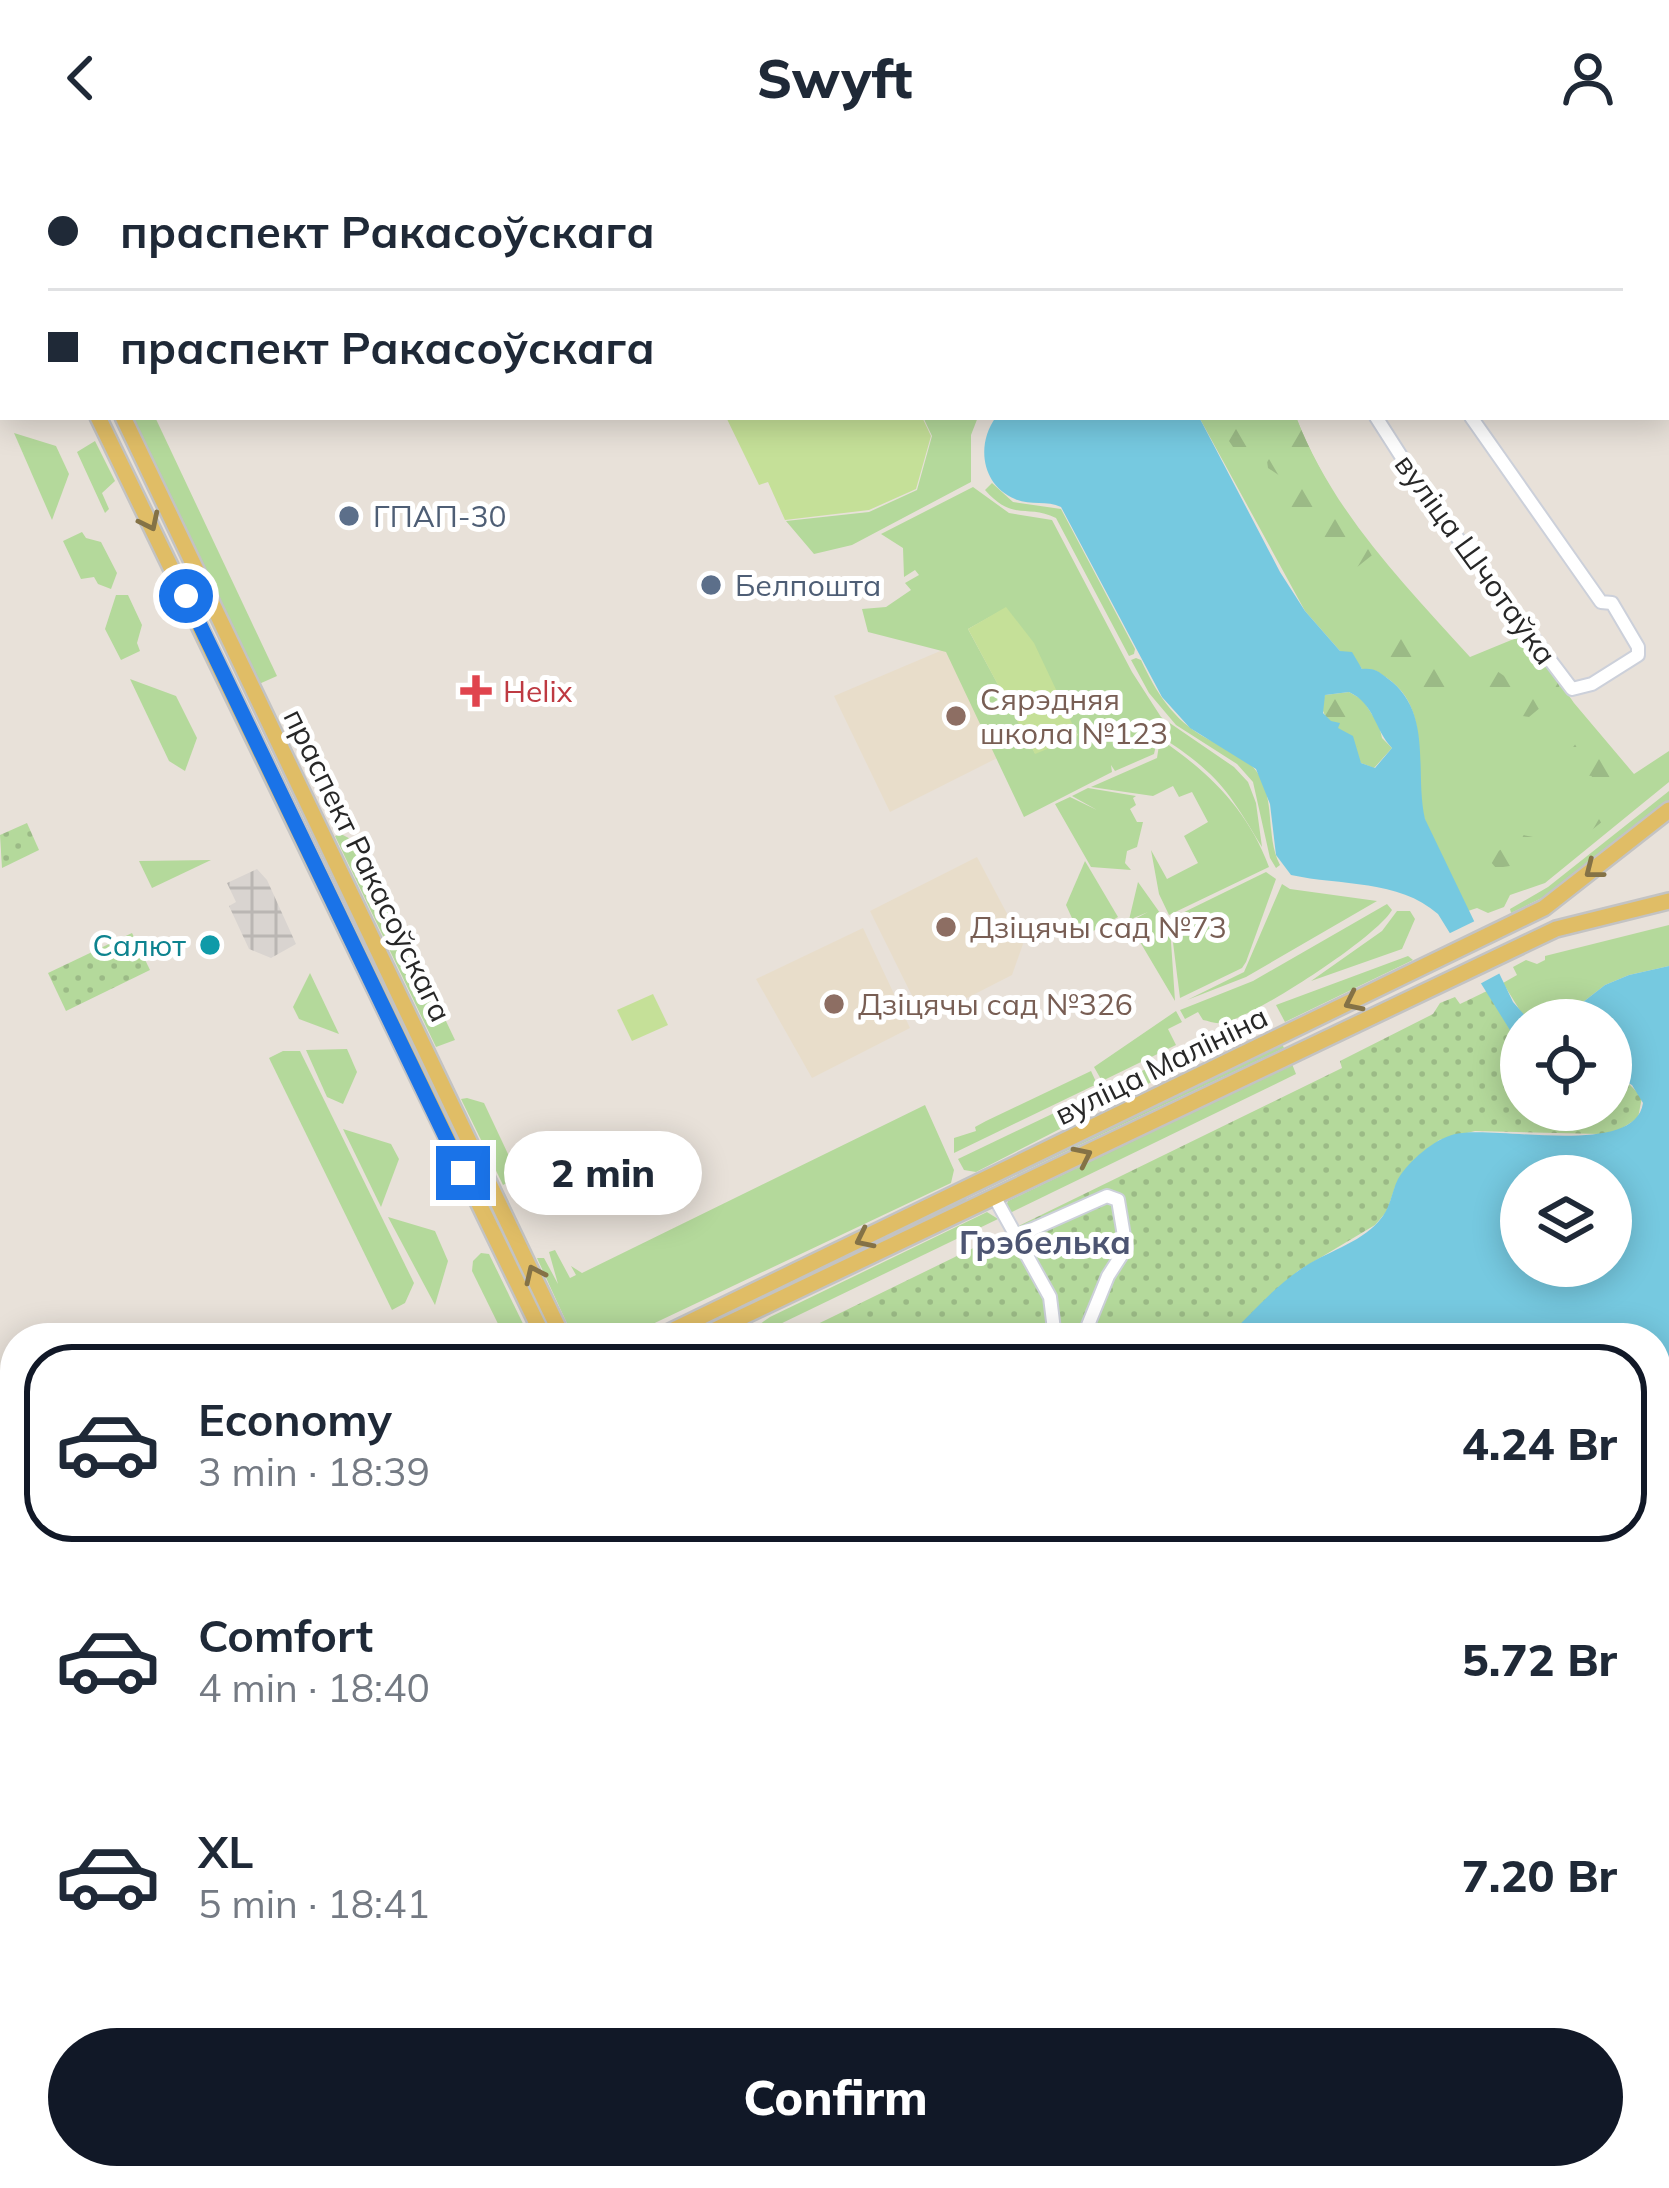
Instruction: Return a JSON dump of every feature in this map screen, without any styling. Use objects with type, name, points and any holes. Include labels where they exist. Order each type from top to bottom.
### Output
[{"type":"main road","name":"праспект Ракасоўскага","points":[[99,420],[537,1323]]},
{"type":"main road","name":"праспект Ракасоўскага","points":[[124,420],[556,1323]]},
{"type":"main road","name":"вуліца Малініна","points":[[688,1323],[1548,905],[1669,810]]},
{"type":"main road","name":"вуліца Малініна","points":[[730,1323],[1522,944],[1556,929],[1669,901]]},
{"type":"main road","points":[[969,1189],[978,1206]]},
{"type":"street","name":"вуліца Шчотаўка","points":[[1378,420],[1432,503],[1572,689],[1592,684],[1638,655],[1638,647],[1612,603],[1601,602],[1473,420]]},
{"type":"street","points":[[1017,1236],[1107,1196],[1118,1200],[1126,1248],[1108,1276],[1089,1323]]},
{"type":"street","points":[[995,1198],[1050,1297],[1053,1323]]},
{"type":"shaded area","name":"Сярэдняя школа №123","points":[[945,649],[1025,744],[890,812],[834,696]]},
{"type":"shaded area","name":"Дзіцячы сад №73","points":[[977,857],[1023,944],[1012,975],[924,1020],[870,911]]},
{"type":"shaded area","points":[[257,869],[267,880],[296,944],[271,958],[249,949],[229,906],[236,902],[227,883]]},
{"type":"shaded area","name":"Дзіцячы сад №326","points":[[863,928],[910,1028],[812,1078],[756,979]]},
{"type":"green space","points":[[134,420],[156,420],[277,676],[259,684]]},
{"type":"green space","points":[[727,420],[923,420],[931,436],[916,489],[869,510],[785,520],[768,482],[759,485]]},
{"type":"green space","points":[[924,420],[977,420],[971,435],[971,482],[852,545],[814,554],[786,521],[869,512],[917,490],[932,436]]},
{"type":"green space","points":[[1201,420],[1297,420],[1349,515],[1470,657],[1526,634],[1574,703],[1634,774],[1669,751],[1669,782],[1545,883],[1510,895],[1504,907],[1488,913],[1477,908],[1468,911],[1424,817],[1411,707],[1387,678],[1363,670],[1340,651],[1305,611]]},
{"type":"green space","points":[[1230,420],[1297,420],[1331,488],[1376,552],[1351,572],[1349,581],[1340,582],[1324,559],[1306,548],[1304,540],[1291,536],[1293,518],[1283,512],[1283,478],[1268,468],[1266,454],[1235,450],[1229,441]]},
{"type":"green space","points":[[14,433],[56,446],[69,474],[52,520]]},
{"type":"green space","points":[[95,441],[115,481],[102,493],[109,509],[105,513],[77,452]]},
{"type":"green space","points":[[992,483],[1013,502],[1061,509],[1134,654],[1129,656],[1056,518],[1004,506],[985,490]]},
{"type":"green space","points":[[973,487],[1009,513],[1052,520],[1161,717],[1234,767],[1248,782],[1262,847],[1220,784],[1160,736],[1162,719],[1154,754],[1115,771],[1111,765],[1112,772],[1024,817],[946,652],[868,632],[862,609],[886,607],[911,590],[905,583],[919,575],[915,570],[904,577],[903,548],[881,534]],"holes":[[[1006,608],[1078,735],[1035,753],[968,629]]]},
{"type":"green space","points":[[82,532],[101,542],[117,573],[111,589],[94,577],[81,579],[63,541]]},
{"type":"green space","points":[[116,595],[128,595],[142,625],[137,643],[140,651],[121,660],[105,629]]},
{"type":"green space","points":[[1006,607],[1034,643],[1078,736],[1035,754],[968,629]]},
{"type":"green space","points":[[1386,630],[1430,640],[1452,680],[1439,693],[1422,697],[1376,642]]},
{"type":"green space","points":[[1465,657],[1477,673],[1494,669],[1516,684],[1524,677],[1522,669],[1539,657],[1559,685],[1559,694],[1537,692],[1541,707],[1529,717],[1500,718],[1501,696],[1475,685],[1457,662]]},
{"type":"green space","points":[[1136,658],[1184,723],[1243,758],[1261,778],[1280,865],[1276,868],[1253,782],[1237,764],[1176,725],[1149,693],[1131,660]]},
{"type":"green space","points":[[130,679],[176,696],[197,738],[185,771],[169,761]]},
{"type":"green space","points":[[1349,692],[1363,700],[1378,724],[1348,711],[1355,721],[1358,747],[1326,718],[1321,706],[1325,695]]},
{"type":"green space","points":[[1322,700],[1377,717],[1382,738],[1392,748],[1374,768],[1361,763]]},
{"type":"green space","points":[[1577,722],[1595,738],[1616,772],[1620,808],[1586,802],[1583,796],[1592,776],[1569,774],[1568,769],[1587,765],[1587,760],[1570,751],[1577,742],[1572,733]]},
{"type":"green space","points":[[1160,739],[1225,794],[1250,828],[1269,867],[1169,915],[1159,894],[1151,850],[1167,879],[1198,863],[1184,836],[1208,822],[1192,792],[1179,797],[1173,786],[1153,796],[1091,787],[1157,758]]},
{"type":"green space","points":[[1088,788],[1136,796],[1136,805],[1130,809],[1137,822],[1143,822],[1137,847],[1127,851],[1125,863],[1131,870],[1091,867],[1055,804],[1070,797],[1097,810],[1072,796]]},
{"type":"green space","points":[[1669,791],[1669,801],[1558,890],[1511,913],[1510,909],[1548,887]]},
{"type":"green space","points":[[1574,807],[1599,809],[1603,821],[1578,841],[1555,845],[1552,826],[1565,820]]},
{"type":"green space","points":[[27,823],[39,850],[2,868],[0,835]]},
{"type":"green space","points":[[341,834],[362,845],[455,1040],[436,1047],[335,836]]},
{"type":"green space","points":[[1523,835],[1533,837],[1539,845],[1532,858],[1517,856],[1510,866],[1496,868],[1480,860],[1482,841],[1491,839],[1497,852]]},
{"type":"green space","points":[[211,860],[152,888],[139,861]]},
{"type":"green space","points":[[1085,861],[1118,917],[1081,938],[1066,905]]},
{"type":"green space","points":[[1266,872],[1276,879],[1242,968],[1180,998],[1170,919]]},
{"type":"green space","points":[[1138,882],[1170,927],[1175,1001],[1129,922],[1148,912],[1129,920]]},
{"type":"green space","points":[[1282,884],[1377,901],[1246,977],[1187,1000],[1244,972]]},
{"type":"green space","points":[[1387,904],[1392,910],[1363,938],[1259,1007],[1219,1023],[1203,1020],[1198,1012],[1185,1019],[1180,1010],[1253,981]]},
{"type":"green space","points":[[1397,911],[1410,911],[1415,919],[1402,949],[1311,981],[1382,931]]},
{"type":"green space","points":[[1669,925],[1669,966],[1629,975],[1587,999],[1513,999],[1503,983],[1517,975],[1513,967],[1526,960],[1537,964],[1545,956]]},
{"type":"green space","points":[[132,933],[150,970],[66,1011],[48,973]]},
{"type":"green space","points":[[1408,956],[1413,960],[1285,1022],[1276,1005]]},
{"type":"green space","points":[[310,973],[339,1034],[299,1019],[293,1007]]},
{"type":"green space","points":[[1487,991],[1500,1013],[1500,1131],[1618,1131],[1600,1134],[1475,1131],[1439,1140],[1395,1187],[1387,1211],[1375,1225],[1298,1271],[1242,1323],[820,1323],[1342,1068],[1340,1061],[1433,1014],[1440,1003],[1455,997],[1460,1004]]},
{"type":"green space","points":[[653,994],[668,1025],[632,1041],[617,1010]]},
{"type":"green space","points":[[1176,1011],[1182,1022],[1168,1029],[1176,1045],[1102,1081],[1094,1067]]},
{"type":"green space","points":[[1282,1044],[1284,1048],[978,1193],[978,1190]]},
{"type":"green space","points":[[347,1049],[357,1072],[343,1104],[327,1097],[306,1050]]},
{"type":"green space","points":[[283,1051],[300,1051],[414,1283],[405,1303],[392,1310],[269,1058]]},
{"type":"green space","points":[[1169,1058],[1175,1070],[976,1172],[964,1170],[958,1159]]},
{"type":"green space","points":[[1292,1064],[1296,1074],[1010,1213],[1006,1206],[1008,1201]]},
{"type":"green space","points":[[1091,1071],[1097,1084],[954,1153],[954,1138]]},
{"type":"green space","points":[[1632,1087],[1642,1097],[1638,1118],[1632,1122]]},
{"type":"green space","points":[[461,1099],[484,1103],[516,1171],[514,1179],[503,1185]]},
{"type":"green space","points":[[925,1105],[954,1170],[951,1183],[655,1323],[567,1323],[537,1258],[544,1258],[558,1284],[549,1252],[555,1250],[570,1278],[576,1275],[571,1266],[582,1273]]},
{"type":"green space","points":[[343,1129],[391,1144],[399,1159],[381,1207]]},
{"type":"green space","points":[[966,1197],[966,1202],[716,1323],[704,1323]]},
{"type":"green space","points":[[987,1212],[998,1219],[782,1323],[761,1323]]},
{"type":"green space","points":[[388,1217],[435,1231],[448,1261],[435,1305]]},
{"type":"green space","points":[[481,1253],[489,1254],[523,1323],[498,1323],[472,1271]]},
{"type":"water","points":[[994,420],[1201,420],[1305,611],[1340,651],[1352,652],[1362,669],[1376,670],[1387,678],[1411,707],[1420,743],[1425,819],[1512,999],[1500,999],[1500,1014],[1438,914],[1422,903],[1387,889],[1291,875],[1276,855],[1270,804],[1256,769],[1190,728],[1162,697],[1061,507],[1021,501],[1004,493],[989,474],[984,451]],"holes":[[[1349,692],[1358,697],[1392,748],[1375,768],[1361,763],[1353,736],[1323,713],[1325,695]]]},
{"type":"water","points":[[1669,966],[1669,1323],[1241,1323],[1291,1276],[1371,1229],[1386,1211],[1403,1172],[1439,1141],[1475,1132],[1562,1136],[1632,1131],[1632,1121],[1643,1103],[1632,1085],[1632,999],[1587,999],[1629,975]]},
{"type":"pier","points":[[1479,919],[1504,971],[1476,986],[1444,936]]},
{"type":"place","name":"ГПАП-30","points":[[349,516]]},
{"type":"place","name":"Белпошта","points":[[711,585]]},
{"type":"place","name":"Helix","points":[[476,691]]},
{"type":"place","name":"Сярэдняя школа №123","points":[[956,716]]},
{"type":"place","name":"Дзіцячы сад №73","points":[[946,927]]},
{"type":"place","name":"Салют","points":[[210,945]]},
{"type":"place","name":"Дзіцячы сад №326","points":[[834,1004]]},
{"type":"district","name":"Грэбелька","points":[[1045,1241]]},
{"type":"route","points":[[186,596],[463,1173]]}]
